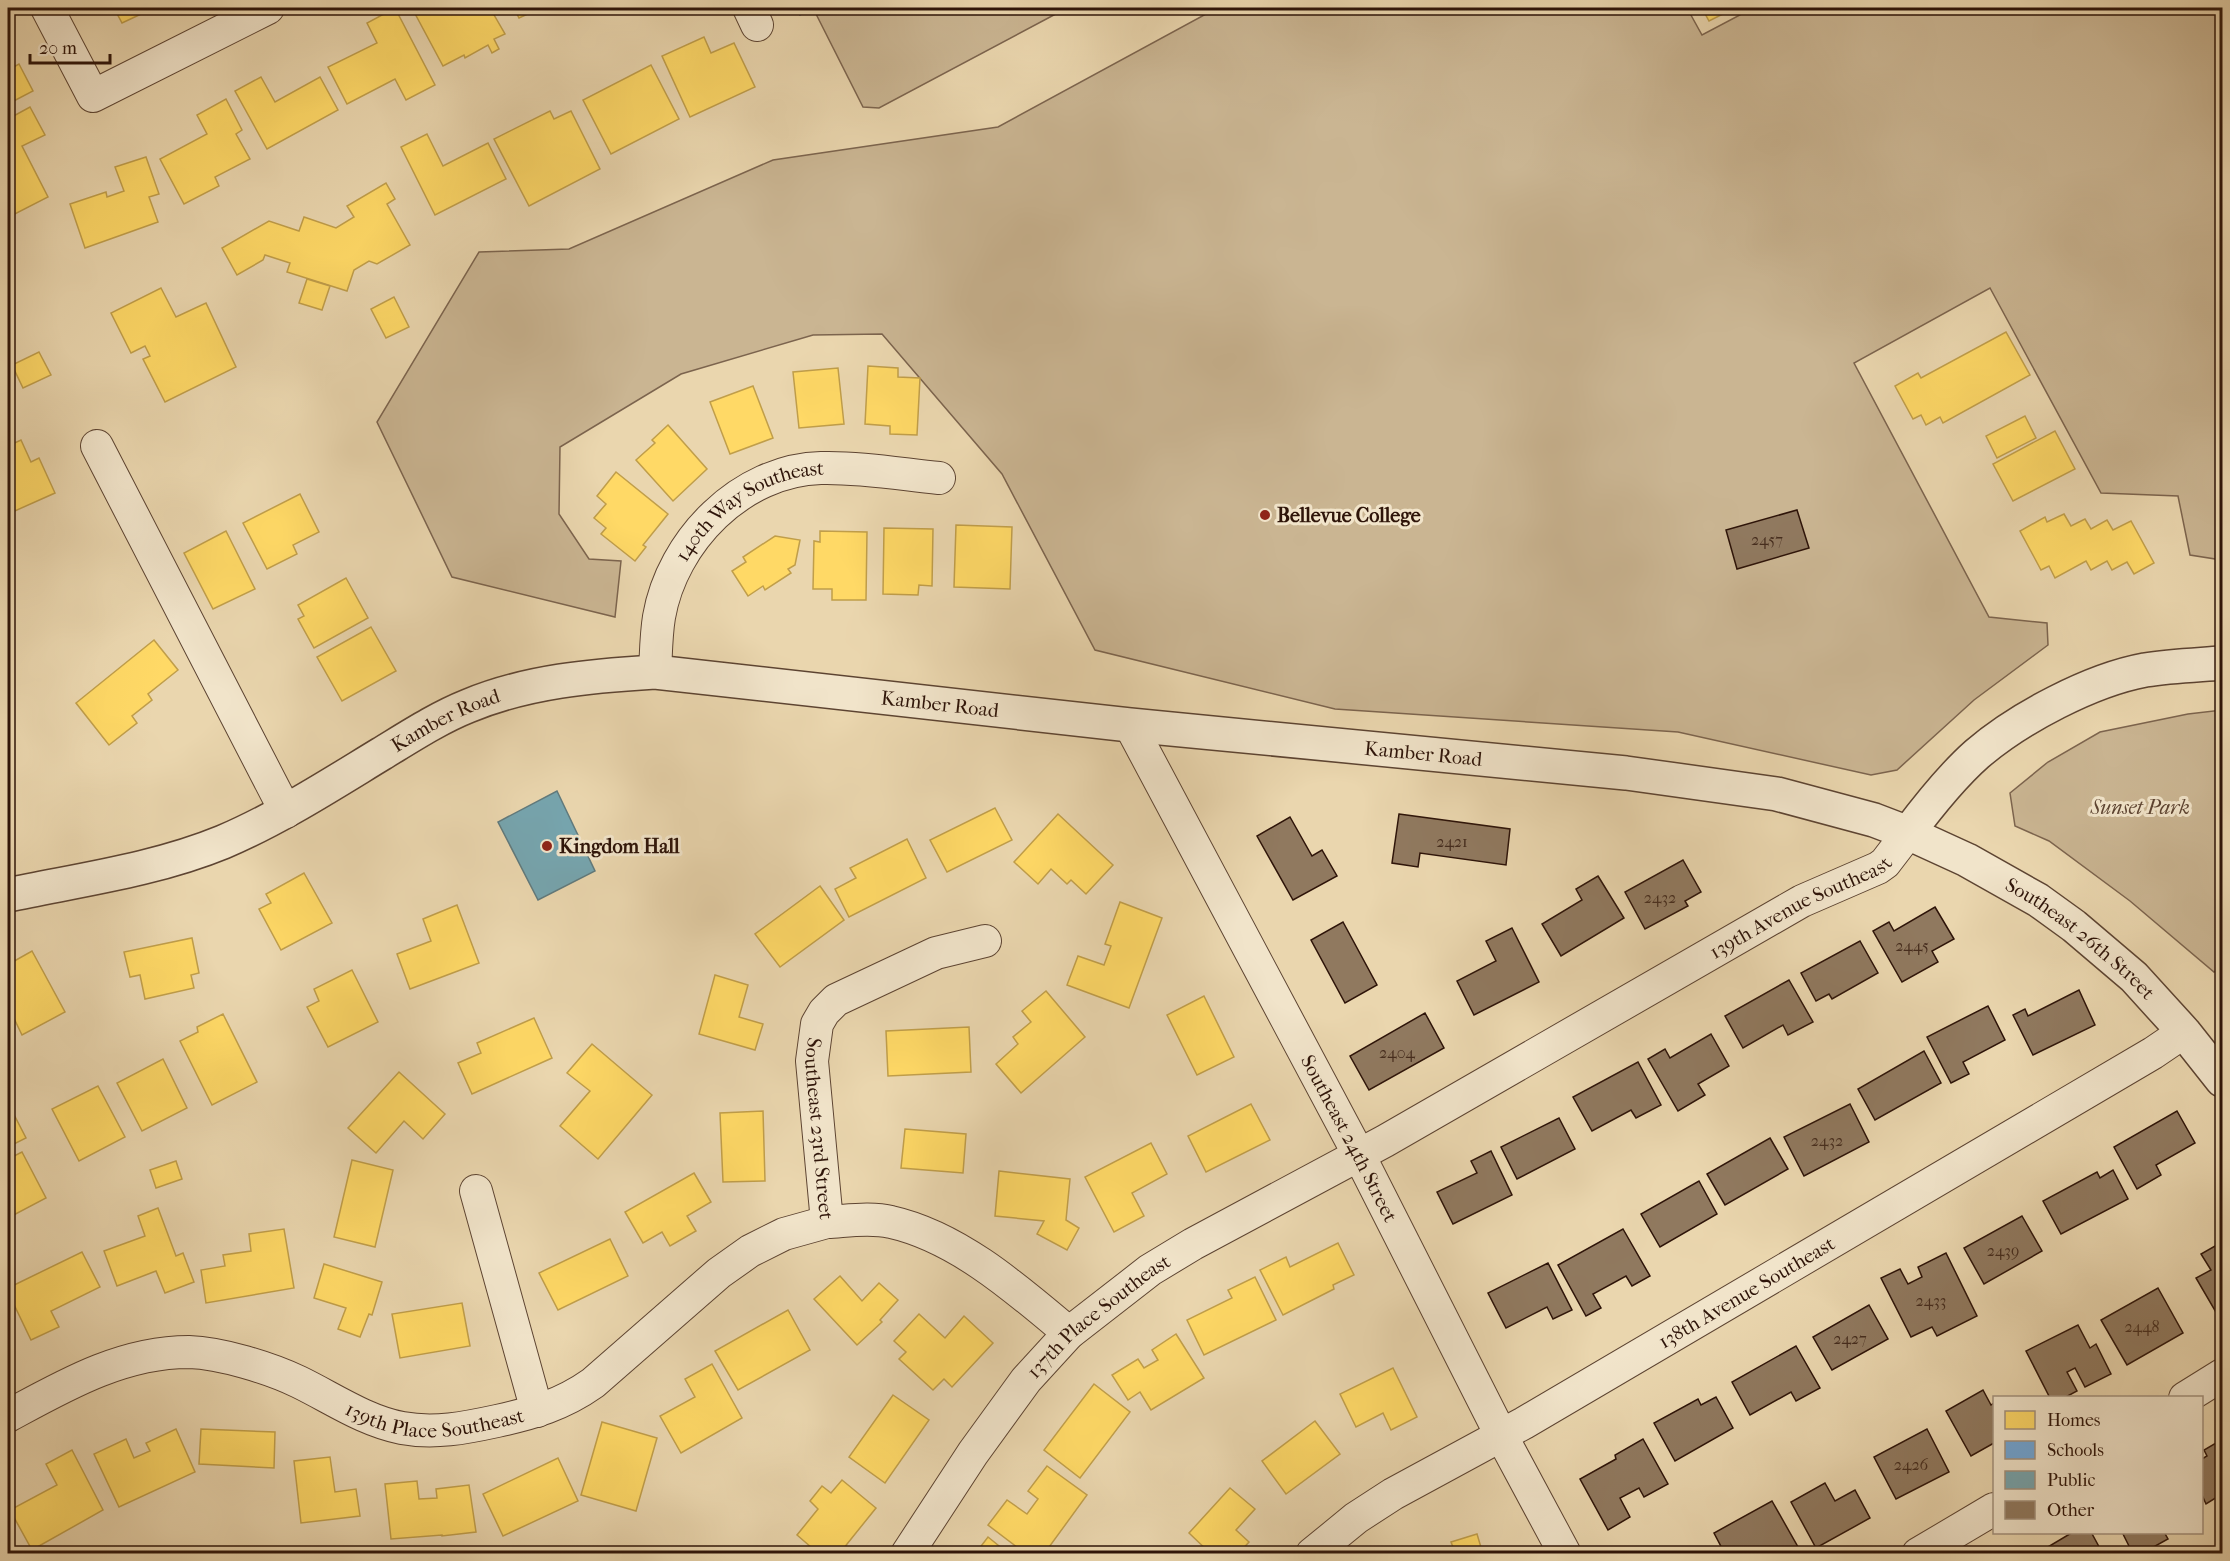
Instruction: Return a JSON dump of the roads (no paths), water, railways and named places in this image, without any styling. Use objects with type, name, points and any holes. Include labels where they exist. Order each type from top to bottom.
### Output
[{"type":"street","points":[[47,8],[93,96],[268,8]]},
{"type":"street","points":[[98,446],[286,812]]},
{"type":"street","name":"140th Way Southeast","points":[[655,672],[659,616],[671,579],[687,546],[705,524],[728,503],[771,479],[790,472],[819,468],[939,478]]},
{"type":"street","name":"139th Avenue Southeast","points":[[1359,1155],[1803,901],[1878,868],[1885,863],[1943,788],[1978,753],[2013,727],[2106,680],[2145,670],[2223,663]]},
{"type":"street","name":"Kamber Road","points":[[8,895],[163,861],[222,842],[286,812],[420,730],[468,706],[543,683],[593,676],[655,672],[1130,725],[1626,772],[1777,794],[1874,820],[1908,833]]},
{"type":"street","name":"Southeast 24th Street","points":[[1130,725],[1359,1155],[1501,1436],[1564,1554]]},
{"type":"street","name":"Southeast 26th Street","points":[[1908,833],[1966,860],[2038,900],[2074,926],[2134,977],[2184,1032],[2223,1080]]},
{"type":"street","name":"Southeast 23rd Street","points":[[985,941],[936,953],[836,1000],[824,1012],[817,1024],[812,1061],[827,1222],[889,1221],[914,1229],[958,1250],[1006,1281],[1069,1333]]},
{"type":"street","name":"138th Avenue Southeast","points":[[1312,1554],[1356,1518],[1393,1494],[1501,1436],[2142,1059],[2184,1032]]},
{"type":"street","name":"137th Place Southeast","points":[[907,1554],[973,1453],[1026,1380],[1069,1333],[1113,1297],[1185,1249],[1359,1155]]},
{"type":"street","points":[[476,1191],[537,1411]]},
{"type":"street","name":"139th Place Southeast","points":[[8,1416],[73,1380],[111,1365],[149,1355],[191,1352],[240,1360],[287,1377],[376,1420],[402,1428],[436,1431],[470,1427],[537,1411],[572,1398],[593,1383],[719,1273],[750,1251],[784,1234],[827,1222]]},
{"type":"street","points":[[2187,1396],[2223,1375]]},
{"type":"street","points":[[1918,1554],[1993,1510]]},
{"type":"place","name":"Bellevue College","points":[[1265,515]]},
{"type":"place","name":"Kingdom Hall","points":[[547,846]]},
{"type":"park label","name":"Sunset Park","points":[[2140,807]]}]
